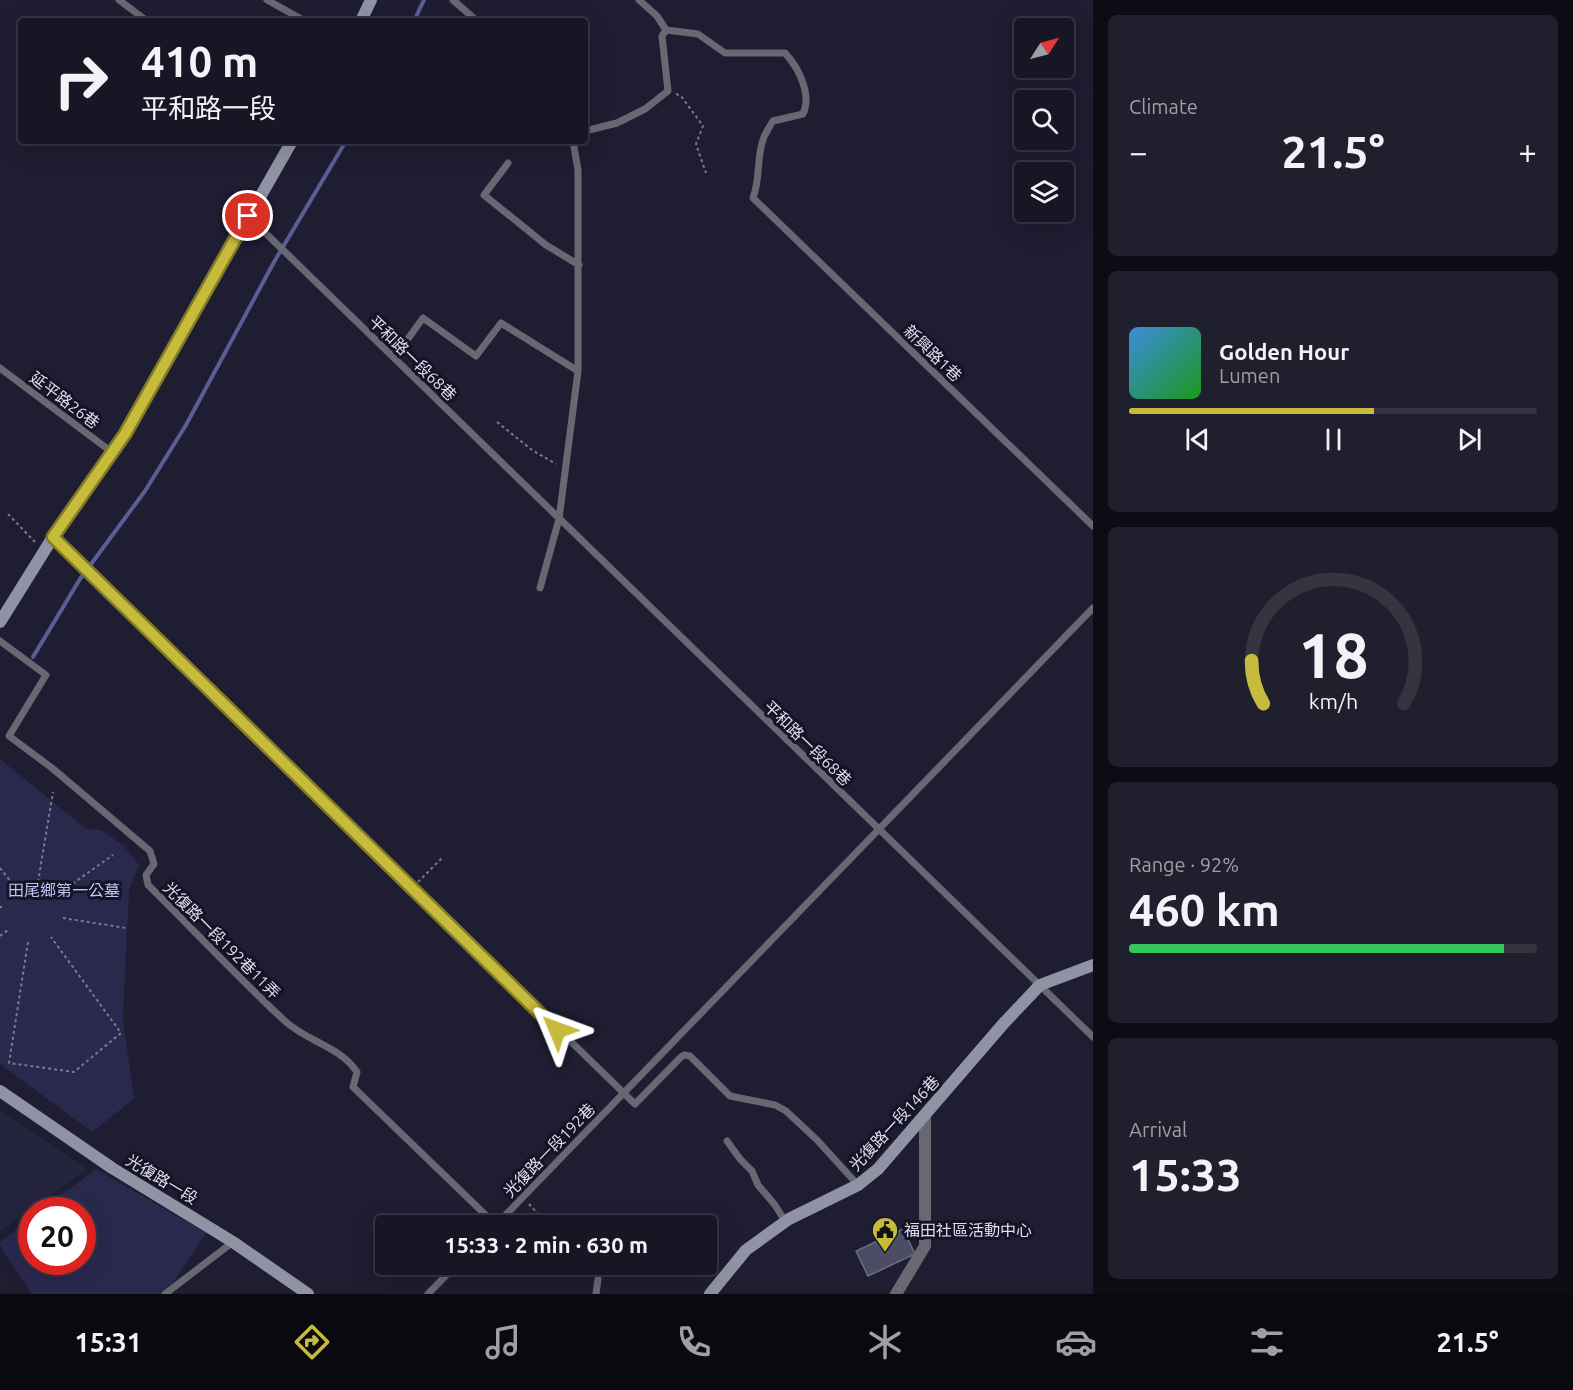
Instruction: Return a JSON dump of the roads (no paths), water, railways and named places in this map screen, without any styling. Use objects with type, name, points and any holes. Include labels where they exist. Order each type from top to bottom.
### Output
[{"type":"street","points":[[362,18],[371,0]]},
{"type":"street","points":[[0,622],[53,537],[113,453],[289,144]]},
{"type":"street","name":"光復路一段146巷","points":[[710,1294],[746,1250],[785,1221],[858,1185],[878,1169],[1004,1023],[1040,985],[1093,965]]},
{"type":"street","name":"光復路一段","points":[[0,1091],[112,1168],[233,1242],[308,1294]]},
{"type":"street","points":[[896,1294],[925,1246],[925,1115]]},
{"type":"lane","points":[[119,0],[143,18]]},
{"type":"lane","points":[[267,0],[300,18]]},
{"type":"lane","points":[[453,0],[474,18]]},
{"type":"lane","points":[[588,130],[617,123],[645,109],[668,91],[662,36],[666,30],[657,16],[639,0]]},
{"type":"lane","name":"新興路1巷","points":[[666,30],[698,34],[725,53],[785,53],[792,61],[805,91],[807,106],[803,114],[773,121],[764,138],[760,156],[759,183],[753,198],[1093,526]]},
{"type":"lane","points":[[540,588],[559,519],[578,371],[578,170],[574,144]]},
{"type":"lane","points":[[508,163],[484,195],[546,245],[579,265]]},
{"type":"lane","name":"平和路一段68巷","points":[[248,216],[1093,1037]]},
{"type":"lane","points":[[394,358],[423,318],[477,356],[501,323],[578,371]]},
{"type":"lane","name":"延平路26巷","points":[[0,368],[113,453]]},
{"type":"lane","points":[[53,537],[622,1094],[635,1104],[684,1054],[690,1056],[730,1096],[775,1106],[786,1111],[818,1140],[858,1185]]},
{"type":"lane","name":"光復路一段192巷","points":[[505,1215],[1093,608]]},
{"type":"lane","name":"光復路一段192巷11弄","points":[[0,640],[46,675],[9,736],[52,768],[150,851],[154,864],[146,875],[148,885],[288,1023],[302,1034],[338,1053],[353,1066],[357,1072],[353,1087],[485,1215]]},
{"type":"lane","points":[[727,1141],[752,1171],[758,1185],[785,1221]]},
{"type":"lane","points":[[165,1294],[233,1242]]},
{"type":"lane","points":[[428,1294],[446,1275]]},
{"type":"lane","points":[[596,1294],[598,1279]]},
{"type":"waterway","points":[[415,18],[424,0]]},
{"type":"waterway","points":[[33,657],[80,579],[145,491],[186,425],[274,262],[344,144]]},
{"type":"place","name":"福田社區活動中心","points":[[885,1253]]},
{"type":"park label","name":"田尾鄉第一公墓","points":[[64,890]]}]
